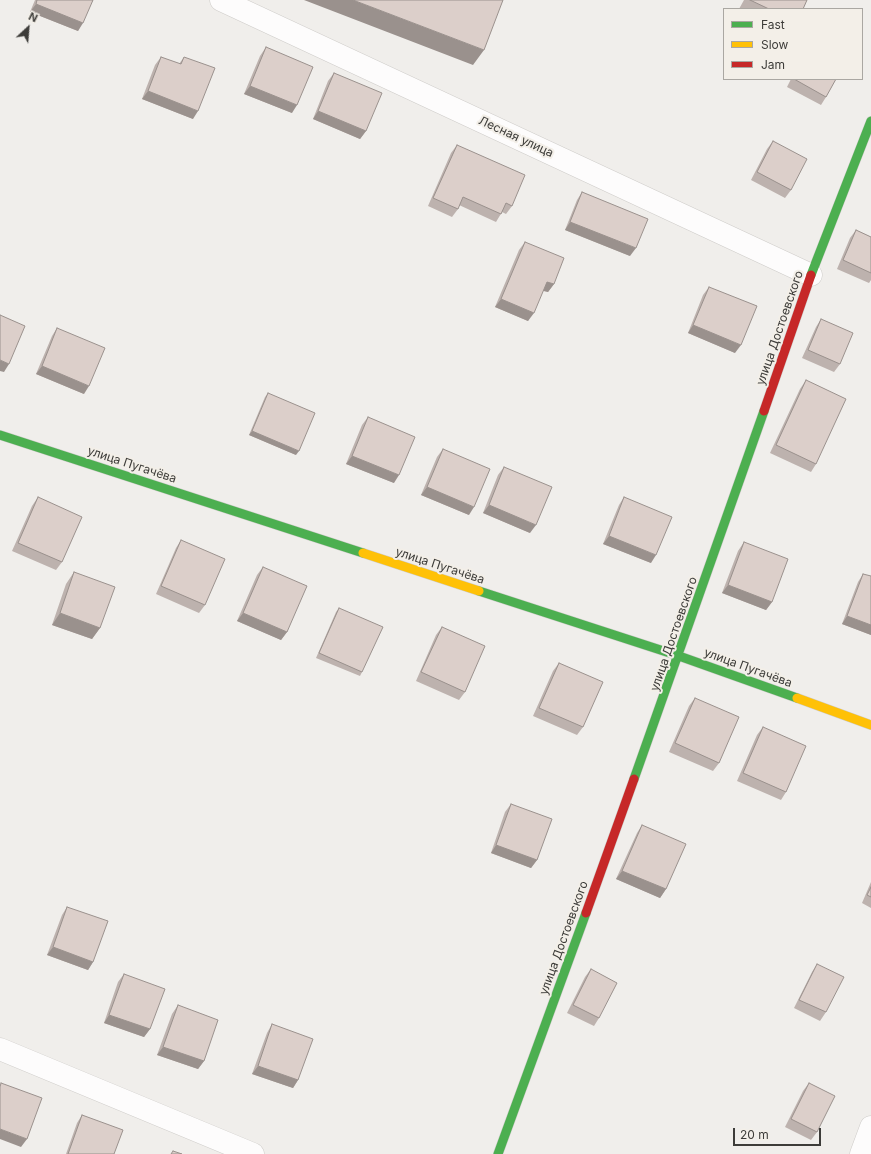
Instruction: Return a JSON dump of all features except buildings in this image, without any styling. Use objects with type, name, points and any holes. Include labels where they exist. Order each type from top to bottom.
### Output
[{"type":"street","name":"Лесная улица","points":[[221,0],[811,275]]},
{"type":"street","name":"улица Достоевского","points":[[498,1154],[679,656],[811,275],[871,121]]},
{"type":"street","name":"улица Пугачёва","points":[[0,435],[679,656],[871,724]]},
{"type":"street","points":[[0,1049],[253,1154]]},
{"type":"street","points":[[861,1154],[871,1127]]},
{"type":"traffic: fast","points":[[811,275],[871,121]]},
{"type":"traffic: fast","points":[[634,779],[764,411]]},
{"type":"traffic: fast","points":[[0,435],[363,553]]},
{"type":"traffic: fast","points":[[479,591],[679,656],[797,698]]},
{"type":"traffic: fast","points":[[498,1154],[586,913]]},
{"type":"traffic: slow","points":[[363,553],[479,591]]},
{"type":"traffic: slow","points":[[797,698],[871,725]]},
{"type":"traffic: jam","points":[[764,411],[811,275]]},
{"type":"traffic: jam","points":[[586,913],[634,779]]}]
